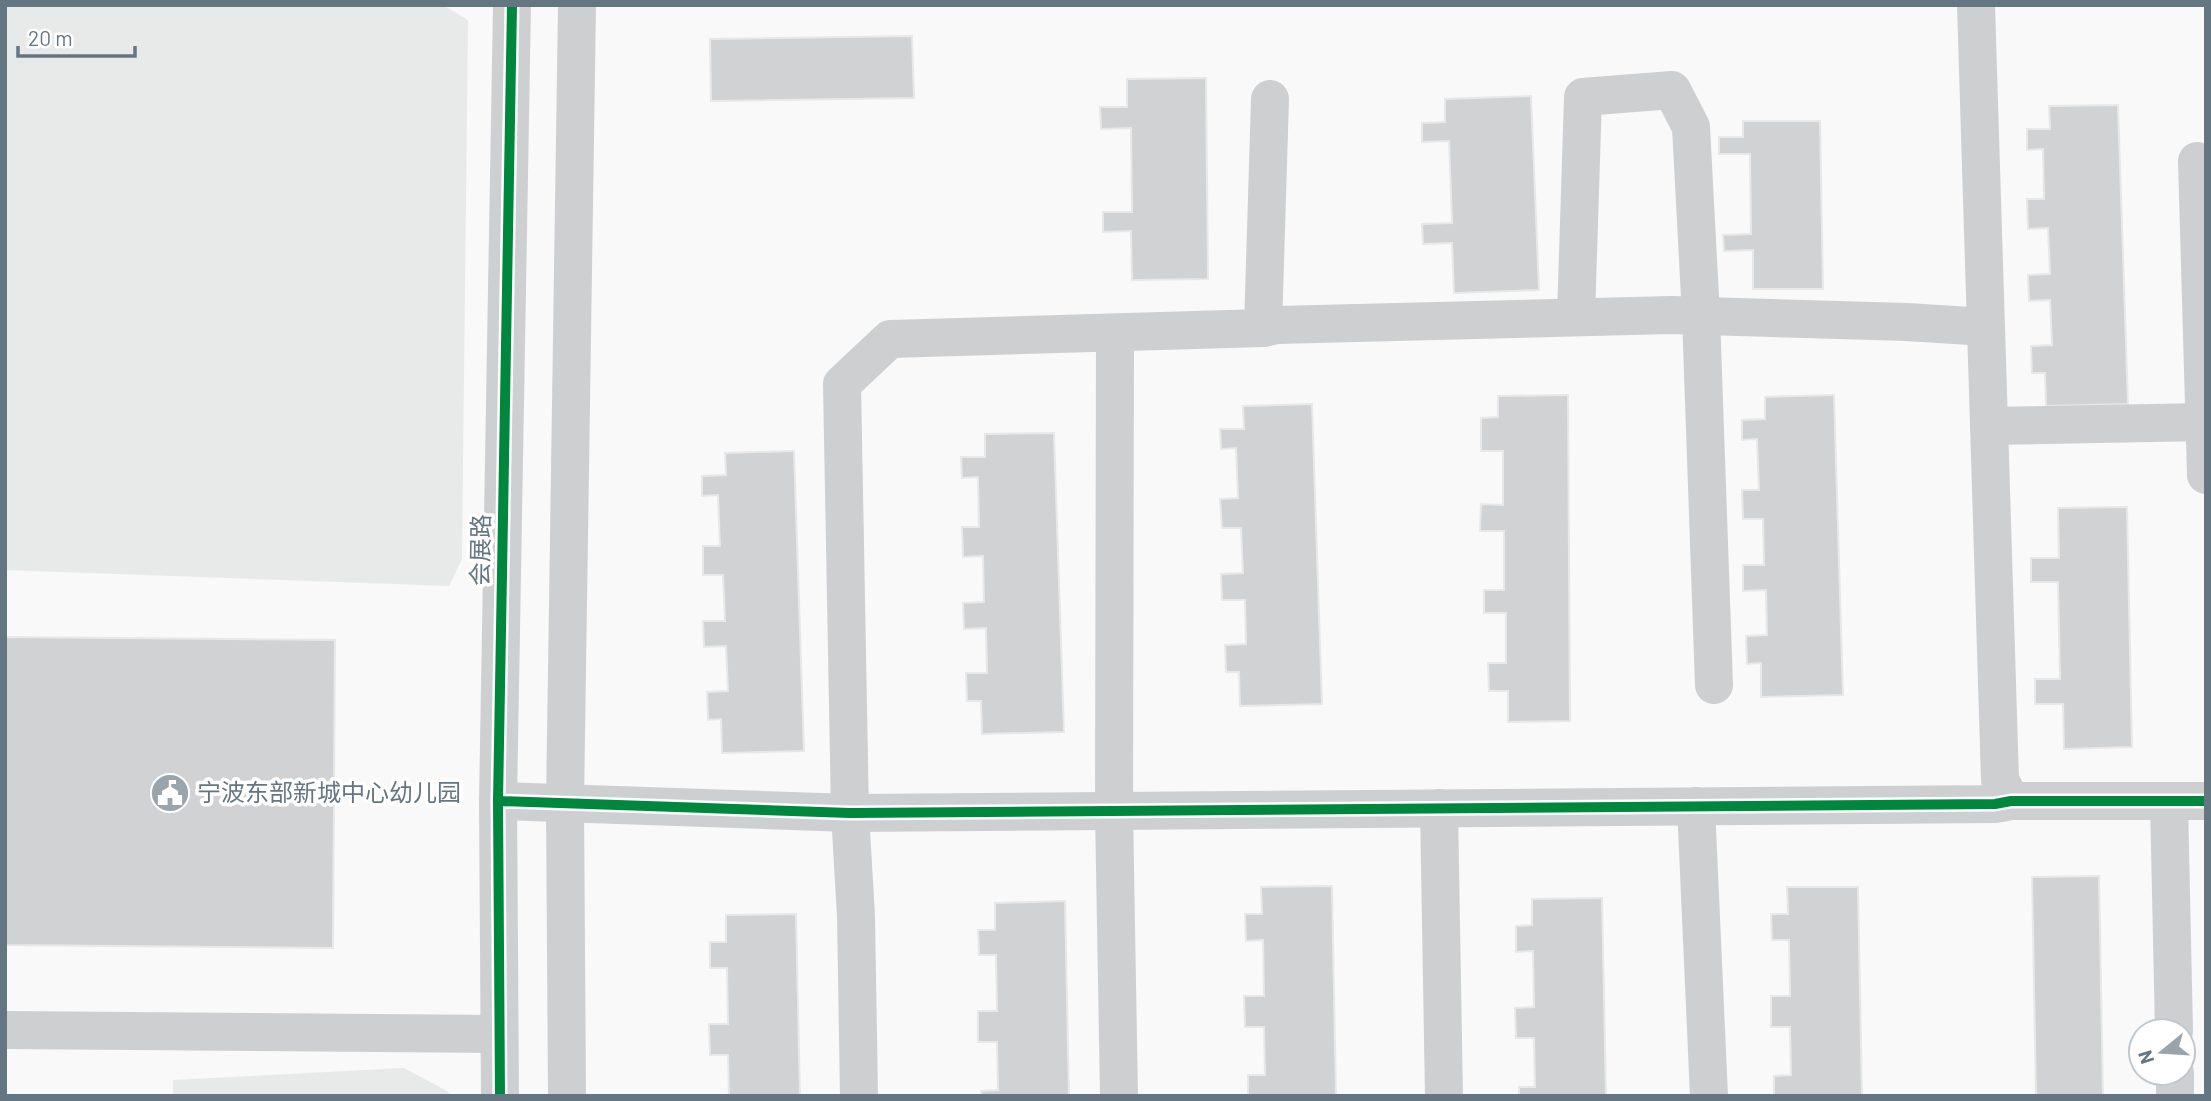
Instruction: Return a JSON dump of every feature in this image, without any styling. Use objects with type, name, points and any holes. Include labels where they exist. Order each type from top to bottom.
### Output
[{"type":"street","name":"会展路","points":[[500,1096],[498,801],[512,5]]},
{"type":"street","points":[[567,1096],[565,803],[577,5]]},
{"type":"street","points":[[1976,5],[2000,780],[2011,801]]},
{"type":"street","points":[[1576,317],[1583,97],[1672,90],[1691,128],[1701,316],[1714,685]]},
{"type":"street","points":[[1263,328],[1270,99]]},
{"type":"street","points":[[2197,161],[2206,475]]},
{"type":"street","points":[[859,1096],[856,916],[850,813],[842,384],[890,339],[1263,328],[1276,324],[1576,317],[1701,316],[1986,327]]},
{"type":"street","points":[[1115,332],[1114,811],[1119,1096]]},
{"type":"street","points":[[1989,426],[2205,422]]},
{"type":"street","points":[[498,801],[850,813],[1995,804],[2011,801],[2187,802],[2175,1017]]},
{"type":"street","points":[[1696,806],[1709,1096]]},
{"type":"street","points":[[1439,808],[1444,1096]]},
{"type":"street","points":[[5,1030],[499,1034]]},
{"type":"shaded area","points":[[5,5],[443,5],[468,20],[462,559],[449,586],[5,570]]},
{"type":"shaded area","points":[[404,1068],[447,1091],[451,1096],[173,1096],[173,1080]]},
{"type":"building","points":[[912,36],[914,98],[711,101],[710,39]]},
{"type":"building","points":[[1206,78],[1208,279],[1132,280],[1131,231],[1103,232],[1103,212],[1132,212],[1131,128],[1101,129],[1100,107],[1127,107],[1127,79]]},
{"type":"building","points":[[1531,96],[1539,290],[1454,293],[1452,243],[1423,244],[1422,224],[1452,223],[1449,141],[1422,142],[1422,123],[1445,122],[1445,99]]},
{"type":"building","points":[[2118,105],[2128,404],[2046,406],[2045,373],[2032,373],[2031,346],[2052,345],[2050,300],[2029,301],[2028,275],[2050,274],[2048,228],[2028,229],[2027,199],[2044,199],[2043,149],[2027,150],[2027,129],[2050,129],[2049,106]]},
{"type":"building","points":[[1743,121],[1820,121],[1823,289],[1753,289],[1753,250],[1724,251],[1723,235],[1751,234],[1750,154],[1719,154],[1719,137],[1743,137]]},
{"type":"building","points":[[1568,395],[1570,721],[1508,722],[1508,691],[1489,691],[1488,663],[1506,663],[1506,613],[1484,613],[1484,590],[1504,590],[1504,531],[1480,531],[1481,504],[1503,505],[1503,451],[1481,451],[1481,418],[1498,417],[1498,396]]},
{"type":"building","points":[[1834,395],[1843,695],[1761,697],[1761,663],[1747,664],[1746,636],[1767,635],[1766,590],[1743,591],[1743,565],[1764,565],[1763,519],[1743,519],[1742,490],[1759,490],[1757,439],[1742,440],[1742,420],[1765,419],[1765,397]]},
{"type":"building","points":[[1312,404],[1322,704],[1240,706],[1239,672],[1226,672],[1225,645],[1246,644],[1245,600],[1222,600],[1221,574],[1243,573],[1241,528],[1222,528],[1220,499],[1238,498],[1236,448],[1221,449],[1220,429],[1244,429],[1243,406]]},
{"type":"building","points":[[1054,433],[1064,732],[982,734],[981,701],[967,701],[966,673],[987,673],[986,628],[964,629],[963,603],[984,602],[983,556],[963,557],[962,527],[979,527],[978,477],[962,478],[961,457],[985,457],[985,434]]},
{"type":"building","points":[[794,451],[804,751],[722,753],[721,719],[708,720],[707,692],[728,691],[726,646],[704,647],[703,621],[725,621],[723,575],[703,575],[703,546],[720,546],[718,495],[702,496],[702,476],[726,475],[725,453]]},
{"type":"building","points":[[2127,507],[2132,747],[2064,749],[2063,704],[2035,704],[2035,679],[2060,679],[2058,582],[2031,582],[2031,558],[2059,558],[2058,508]]},
{"type":"building","name":"宁波东部新城中心幼儿园","points":[[5,637],[335,640],[333,948],[5,945]]},
{"type":"building","points":[[2099,876],[2103,1096],[2036,1096],[2032,877]]},
{"type":"building","points":[[1332,886],[1336,1096],[1248,1096],[1248,1075],[1265,1075],[1264,1027],[1245,1027],[1244,996],[1264,996],[1263,940],[1246,941],[1245,914],[1262,914],[1261,887]]},
{"type":"building","points":[[1787,887],[1858,887],[1862,1096],[1774,1096],[1774,1076],[1791,1075],[1790,1027],[1771,1027],[1771,996],[1790,996],[1789,940],[1772,940],[1771,914],[1788,914]]},
{"type":"building","points":[[1602,898],[1606,1096],[1519,1096],[1519,1087],[1535,1087],[1534,1038],[1516,1038],[1515,1008],[1534,1007],[1533,951],[1516,952],[1516,926],[1532,925],[1532,899]]},
{"type":"building","points":[[1065,901],[1069,1096],[981,1096],[981,1091],[998,1090],[997,1042],[978,1042],[978,1011],[997,1011],[996,955],[979,955],[978,930],[995,930],[995,903]]},
{"type":"building","points":[[796,914],[800,1096],[729,1096],[728,1055],[710,1055],[709,1024],[728,1024],[727,968],[710,968],[710,942],[726,942],[726,915]]},
{"type":"cycle path","points":[[500,1096],[498,801],[512,5]]},
{"type":"cycle path","points":[[498,801],[850,813],[2206,801]]},
{"type":"place","name":"宁波东部新城中心幼儿园","points":[[170,793]]}]
